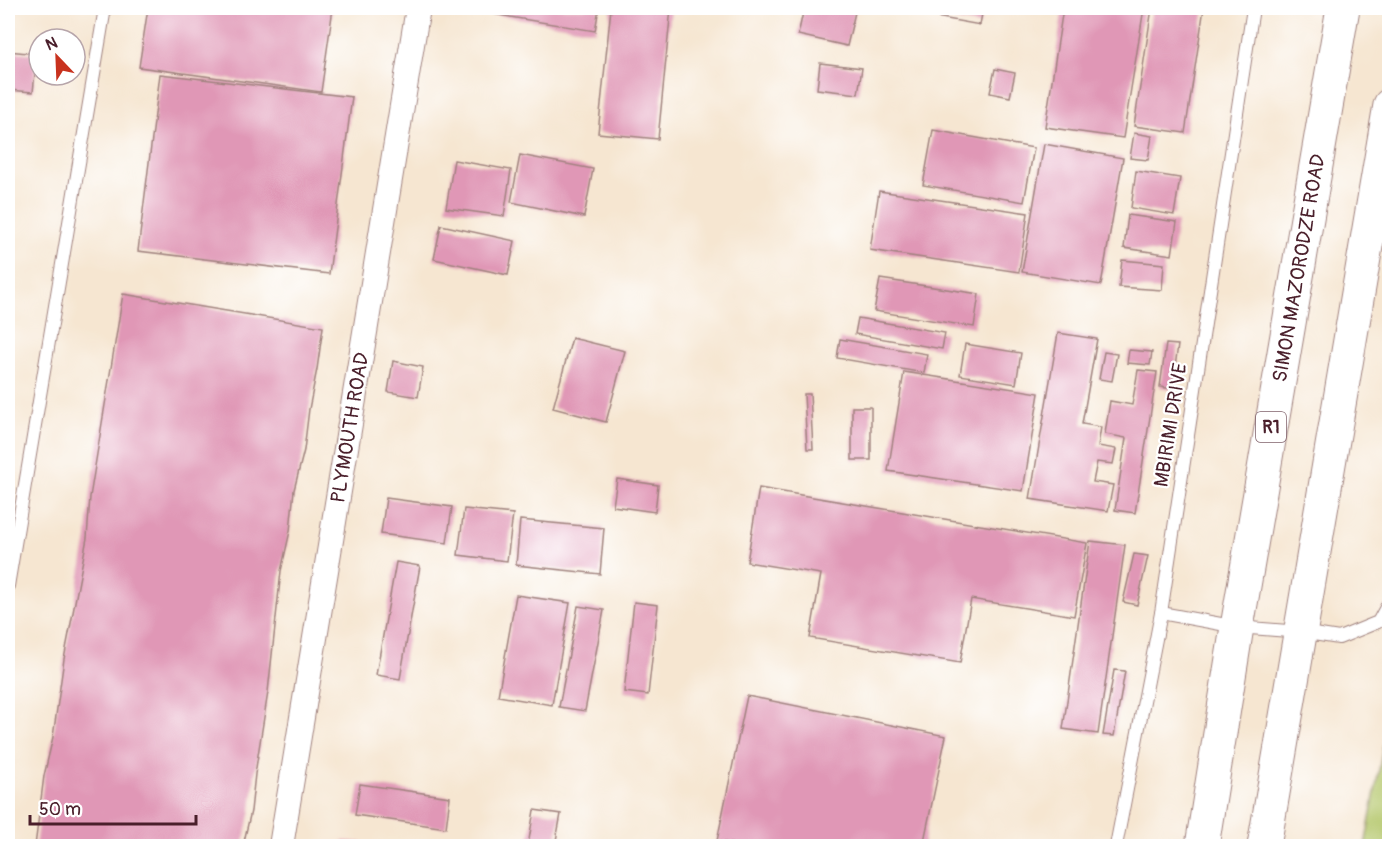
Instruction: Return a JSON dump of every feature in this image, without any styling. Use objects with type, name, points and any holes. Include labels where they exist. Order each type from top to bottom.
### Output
[{"type":"highway","name":"SIMON MAZORODZE ROAD","points":[[1202,846],[1237,627],[1343,8]]},
{"type":"highway","points":[[1264,846],[1389,105]]},
{"type":"street","name":"PLYMOUTH ROAD","points":[[281,846],[418,8]]},
{"type":"lane","points":[[8,586],[105,8]]},
{"type":"lane","name":"MBIRIMI DRIVE","points":[[1116,846],[1161,613],[1253,8]]},
{"type":"lane","points":[[1161,613],[1237,627],[1301,632],[1339,638],[1378,622],[1389,600]]},
{"type":"green space","points":[[1389,715],[1389,846],[1365,846]]},
{"type":"building","points":[[148,8],[333,8],[321,92],[139,67]]},
{"type":"building","points":[[468,8],[599,8],[595,31],[468,10]]},
{"type":"building","points":[[611,8],[671,8],[658,139],[598,133]]},
{"type":"building","points":[[804,8],[856,8],[847,46],[798,35]]},
{"type":"building","points":[[892,8],[983,8],[980,25]]},
{"type":"building","points":[[1063,8],[1144,8],[1123,138],[1045,127]]},
{"type":"building","points":[[1152,8],[1204,8],[1185,133],[1134,126]]},
{"type":"building","points":[[8,51],[27,53],[27,87],[34,87],[33,92],[8,90]]},
{"type":"building","points":[[820,63],[862,68],[858,94],[817,89]]},
{"type":"building","points":[[995,69],[1015,73],[1010,97],[990,93]]},
{"type":"building","points":[[160,74],[352,97],[329,274],[138,251]]},
{"type":"building","points":[[933,130],[1034,148],[1024,202],[923,185]]},
{"type":"building","points":[[1134,133],[1152,136],[1148,160],[1130,158]]},
{"type":"building","points":[[1044,144],[1123,158],[1101,285],[1022,272]]},
{"type":"building","points":[[520,155],[593,169],[584,217],[511,202]]},
{"type":"building","points":[[454,160],[511,170],[504,216],[446,208]]},
{"type":"building","points":[[1136,171],[1180,178],[1174,215],[1131,208]]},
{"type":"building","points":[[879,191],[1028,213],[1019,272],[870,250]]},
{"type":"building","points":[[1128,215],[1177,222],[1172,255],[1124,248]]},
{"type":"building","points":[[441,225],[515,241],[508,275],[434,259]]},
{"type":"building","points":[[1122,260],[1164,264],[1162,290],[1119,287]]},
{"type":"building","points":[[880,279],[979,294],[974,327],[874,311]]},
{"type":"building","points":[[123,294],[323,327],[304,450],[294,490],[290,531],[281,571],[268,692],[251,811],[243,846],[35,846],[44,776],[53,737],[64,659],[87,538],[90,497]]},
{"type":"building","points":[[858,318],[945,333],[942,349],[855,334]]},
{"type":"building","points":[[1058,333],[1097,339],[1082,424],[1101,427],[1098,446],[1116,449],[1113,464],[1097,462],[1093,482],[1113,485],[1108,511],[1030,499]]},
{"type":"building","points":[[572,338],[625,351],[606,422],[553,408]]},
{"type":"building","points":[[840,339],[927,354],[924,373],[837,358]]},
{"type":"building","points":[[965,344],[1021,353],[1016,384],[960,375]]},
{"type":"building","points":[[1166,344],[1178,345],[1172,389],[1160,387]]},
{"type":"building","points":[[1129,350],[1152,352],[1150,365],[1127,363]]},
{"type":"building","points":[[1104,352],[1117,354],[1112,381],[1099,379]]},
{"type":"building","points":[[393,361],[423,367],[418,397],[388,392]]},
{"type":"building","points":[[1138,370],[1157,372],[1135,513],[1115,510],[1126,438],[1105,434],[1110,401],[1132,405]]},
{"type":"building","points":[[904,372],[1039,393],[1023,491],[888,471]]},
{"type":"building","points":[[804,394],[810,394],[813,449],[807,449]]},
{"type":"building","points":[[852,407],[871,407],[871,460],[852,460]]},
{"type":"building","points":[[617,479],[658,485],[655,512],[613,506]]},
{"type":"building","points":[[759,488],[1087,543],[1074,616],[971,599],[960,663],[810,638],[821,574],[747,562]]},
{"type":"building","points":[[386,498],[452,507],[447,543],[381,534]]},
{"type":"building","points":[[464,509],[513,514],[507,561],[458,555]]},
{"type":"building","points":[[520,520],[604,528],[600,574],[516,565]]},
{"type":"building","points":[[1090,541],[1125,545],[1098,734],[1063,729]]},
{"type":"building","points":[[1134,554],[1148,556],[1137,605],[1123,602]]},
{"type":"building","points":[[396,562],[420,566],[400,679],[376,675]]},
{"type":"building","points":[[516,595],[570,603],[552,705],[498,696]]},
{"type":"building","points":[[634,602],[658,605],[648,695],[624,692]]},
{"type":"building","points":[[578,606],[604,610],[585,711],[559,707]]},
{"type":"building","points":[[1114,670],[1125,671],[1114,736],[1103,735]]},
{"type":"building","points":[[747,696],[946,736],[923,846],[746,846],[717,841]]},
{"type":"building","points":[[360,784],[450,797],[446,828],[355,815]]},
{"type":"building","points":[[534,810],[561,814],[555,846],[528,846]]},
{"type":"building","points":[[343,841],[380,844],[380,846],[342,846]]}]
